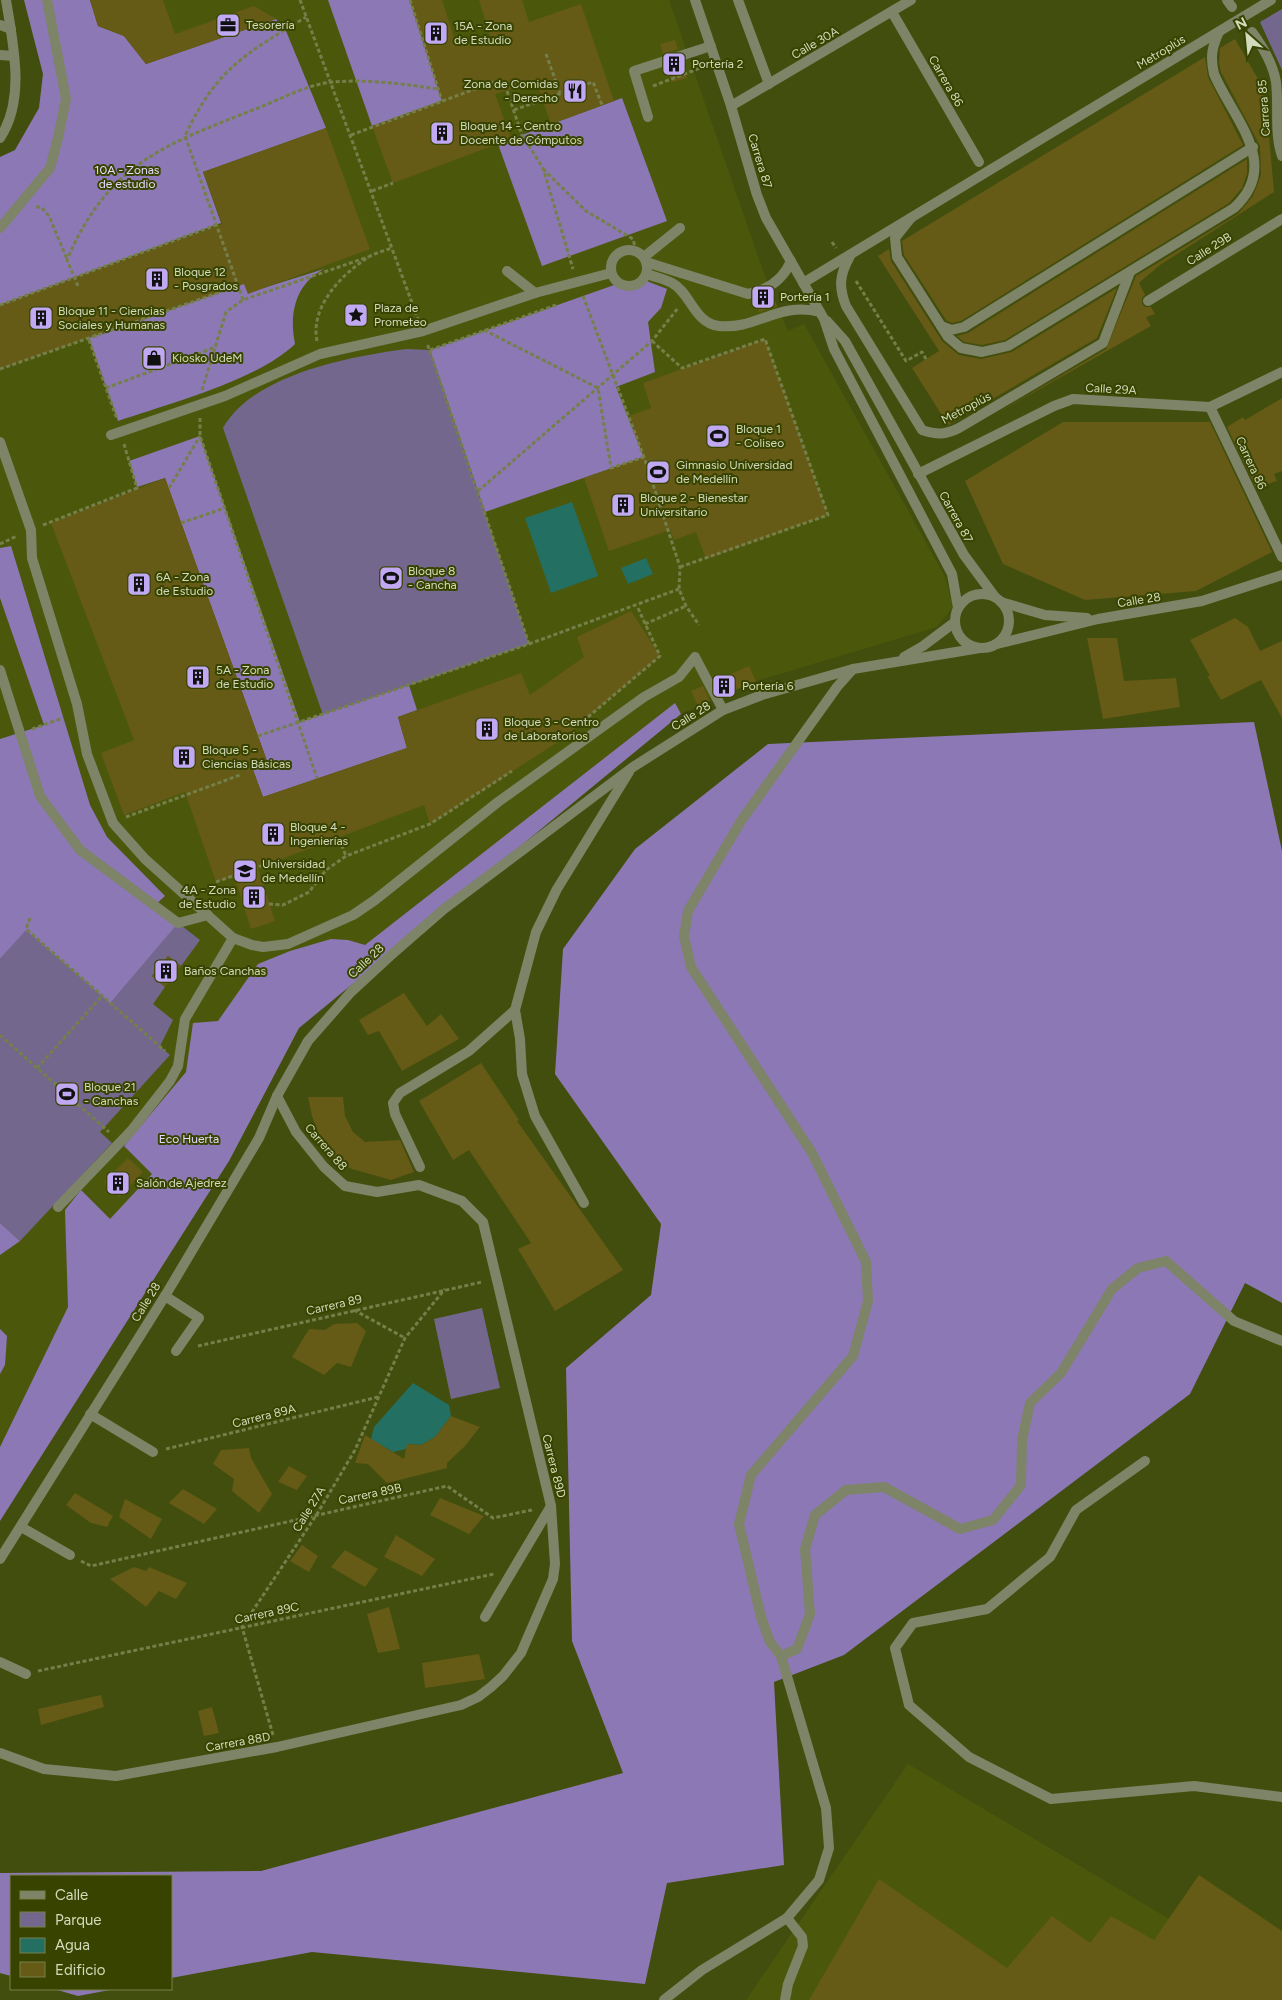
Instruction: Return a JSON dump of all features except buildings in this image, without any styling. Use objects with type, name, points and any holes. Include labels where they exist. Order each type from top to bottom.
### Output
[{"type":"street","points":[[0,138],[8,125],[15,102],[14,56],[6,0]]},
{"type":"street","points":[[0,228],[50,168],[66,99],[47,0]]},
{"type":"street","name":"Carrera 87","points":[[694,0],[717,62],[757,195],[766,218],[822,315],[834,348],[952,574],[958,608]]},
{"type":"street","points":[[738,0],[769,84]]},
{"type":"street","name":"Calle 30A","points":[[731,106],[911,0]]},
{"type":"street","name":"Metroplús","points":[[803,283],[1271,0]]},
{"type":"street","name":"Carrera 86","points":[[892,12],[979,162]]},
{"type":"street","points":[[0,26],[11,29]]},
{"type":"street","name":"Metroplús","points":[[911,218],[895,238],[897,257],[948,337],[961,348],[982,352],[1008,346],[1234,208],[1246,197],[1253,185],[1256,167],[1253,147],[1214,74],[1211,61],[1212,48],[1219,32]]},
{"type":"street","name":"Carrera 85","points":[[1252,32],[1271,63],[1276,81],[1278,131],[1282,156]]},
{"type":"street","points":[[648,116],[634,71],[711,46]]},
{"type":"street","points":[[0,55],[14,56]]},
{"type":"street","points":[[940,326],[951,330],[964,326],[1253,147]]},
{"type":"street","name":"Calle 29B","points":[[1148,301],[1282,219]]},
{"type":"street","points":[[680,228],[645,260],[645,277],[640,284],[628,287],[618,283],[611,273],[612,261],[621,252],[633,250],[645,260],[748,294],[762,291],[774,283],[787,270],[790,261]]},
{"type":"street","name":"Metroplús","points":[[852,253],[842,270],[840,282],[846,306],[922,430],[934,434],[947,434],[959,428],[1103,343],[1130,272]]},
{"type":"street","points":[[507,271],[535,293]]},
{"type":"street","points":[[111,435],[200,405],[320,354],[423,331],[535,293],[611,273]]},
{"type":"street","points":[[645,277],[672,283],[705,320],[717,326],[738,326],[787,309],[800,308],[822,315]]},
{"type":"street","name":"Carrera 87","points":[[822,315],[845,341],[964,555],[998,599]]},
{"type":"street","name":"Calle 29A","points":[[918,474],[1054,406],[1072,399],[1210,407],[1282,372]]},
{"type":"street","name":"Carrera 86","points":[[1210,407],[1282,557]]},
{"type":"street","points":[[0,442],[30,530],[32,558],[77,704],[87,754],[113,823],[145,859],[233,938],[252,946],[263,947],[288,944],[353,915],[375,900],[498,802],[644,697],[679,677],[694,657],[723,710]]},
{"type":"street","name":"Calle 28","points":[[997,644],[1098,619],[1202,601],[1282,575]]},
{"type":"street","points":[[998,599],[1006,608],[1009,624],[1003,638],[997,644],[980,648],[966,643],[956,630],[955,622],[958,608],[963,601],[978,594],[998,599],[1045,615],[1098,619]]},
{"type":"street","points":[[892,663],[912,654],[955,622]]},
{"type":"street","name":"Calle 28","points":[[0,1559],[164,1296],[259,1138],[277,1096],[308,1041],[352,992],[383,962],[444,909],[633,767],[723,710],[762,695],[853,669],[980,648]]},
{"type":"street","points":[[664,2000],[702,1970],[787,1918],[818,1880],[829,1848],[826,1808],[781,1656],[770,1642],[761,1617],[746,1561],[739,1524],[751,1475],[853,1356],[868,1301],[866,1262],[812,1153],[691,967],[684,936],[688,911],[741,821],[837,687],[853,669]]},
{"type":"street","points":[[0,670],[40,796],[80,850],[178,923],[208,915]]},
{"type":"street","points":[[584,1203],[535,1116],[522,1074],[520,1039],[515,1010],[536,932],[557,889],[633,767]]},
{"type":"street","points":[[58,1208],[119,1141],[131,1131],[170,1082],[178,1066],[185,1019],[233,938]]},
{"type":"street","points":[[420,1167],[395,1114],[393,1103],[400,1093],[469,1051],[515,1010]]},
{"type":"street","name":"Carrera 88","points":[[277,1096],[296,1132],[324,1167],[345,1186],[377,1192],[419,1185],[462,1202],[483,1222]]},
{"type":"street","name":"Carrera 89D","points":[[478,1697],[503,1676],[520,1653],[553,1579],[555,1564],[551,1506],[483,1222]]},
{"type":"street","points":[[781,1656],[797,1649],[810,1614],[805,1549],[815,1515],[846,1490],[884,1487],[960,1529],[993,1520],[1021,1485],[1022,1440],[1030,1403],[1061,1373],[1112,1290],[1138,1268],[1166,1261],[1234,1321],[1282,1341]]},
{"type":"street","points":[[164,1296],[200,1318],[176,1351]]},
{"type":"street","points":[[90,1414],[154,1452]]},
{"type":"street","points":[[1145,1461],[1076,1510],[1050,1558],[987,1609],[912,1623],[895,1648],[909,1705],[970,1757],[1051,1799],[1194,1786],[1282,1797]]},
{"type":"street","points":[[485,1617],[551,1506]]},
{"type":"street","points":[[21,1527],[70,1555]]},
{"type":"street","points":[[0,1662],[26,1674]]},
{"type":"street","name":"Carrera 88D","points":[[0,1753],[44,1769],[116,1776],[277,1747],[461,1705],[478,1697]]},
{"type":"street","points":[[785,2000],[788,1984],[803,1946],[802,1937],[787,1918]]},
{"type":"path","points":[[300,0],[423,331]]},
{"type":"path","points":[[410,0],[442,101]]},
{"type":"path","points":[[243,300],[185,136],[203,100],[224,74],[255,48],[306,17]]},
{"type":"path","points":[[546,54],[560,94]]},
{"type":"path","points":[[641,90],[717,62]]},
{"type":"path","points":[[67,260],[81,230],[103,195],[126,172],[152,154],[185,136],[331,82],[380,82],[438,89]]},
{"type":"path","points":[[351,135],[494,82]]},
{"type":"path","points":[[514,110],[593,82],[602,106]]},
{"type":"path","points":[[507,91],[522,135],[543,168],[586,211],[633,239],[645,277]]},
{"type":"path","points":[[543,168],[578,282],[644,457],[680,567],[679,589],[686,606],[699,625]]},
{"type":"path","points":[[372,190],[393,183]]},
{"type":"path","points":[[19,206],[41,207],[46,210],[78,286]]},
{"type":"path","points":[[0,305],[216,225]]},
{"type":"path","points":[[201,392],[226,312],[243,300],[318,272],[392,248]]},
{"type":"path","points":[[221,258],[227,255]]},
{"type":"path","points":[[320,354],[316,335],[320,311],[327,297],[339,281],[368,257]]},
{"type":"path","points":[[0,369],[89,340],[238,286]]},
{"type":"path","points":[[573,299],[591,292]]},
{"type":"path","points":[[864,294],[904,363],[922,352],[926,359]]},
{"type":"path","points":[[478,491],[652,342],[686,298]]},
{"type":"path","points":[[530,644],[430,350],[564,302]]},
{"type":"path","points":[[92,328],[96,337]]},
{"type":"path","points":[[484,330],[598,388]]},
{"type":"path","points":[[652,342],[682,368],[765,339],[828,514],[680,567]]},
{"type":"path","points":[[89,340],[118,421]]},
{"type":"path","points":[[106,388],[216,347]]},
{"type":"path","points":[[598,388],[611,468],[644,457]]},
{"type":"path","points":[[200,405],[200,436],[300,723],[317,778]]},
{"type":"path","points":[[169,488],[200,436]]},
{"type":"path","points":[[0,544],[30,530],[137,488],[122,437]]},
{"type":"path","points":[[181,523],[225,508]]},
{"type":"path","points":[[258,736],[530,644],[679,589]]},
{"type":"path","points":[[582,722],[660,656],[637,606]]},
{"type":"path","points":[[645,624],[686,606]]},
{"type":"path","points":[[19,733],[63,718]]},
{"type":"path","points":[[269,904],[284,905],[310,892],[326,870],[346,856],[430,824],[518,768]]},
{"type":"path","points":[[125,818],[240,775]]},
{"type":"path","points":[[339,839],[346,856]]},
{"type":"path","points":[[216,882],[269,863]]},
{"type":"path","points":[[30,918],[26,930],[170,1055]]},
{"type":"path","points":[[37,1068],[102,996]]},
{"type":"path","points":[[0,1035],[119,1141]]},
{"type":"path","name":"Carrera 89","points":[[176,1351],[496,1279]]},
{"type":"path","name":"Calle 27A","points":[[242,1627],[317,1514],[355,1450],[405,1338],[445,1289]]},
{"type":"path","points":[[353,1310],[405,1338]]},
{"type":"path","name":"Carrera 89A","points":[[154,1452],[378,1397]]},
{"type":"path","name":"Carrera 89B","points":[[70,1555],[91,1566],[447,1486],[493,1518],[551,1506]]},
{"type":"path","name":"Carrera 89C","points":[[26,1674],[512,1570]]},
{"type":"path","points":[[242,1627],[277,1747]]},
{"type":"shaded area","name":"Universidad de Medellín","points":[[24,0],[669,0],[767,282],[788,331],[804,324],[945,577],[953,607],[937,627],[756,681],[681,714],[299,1028],[229,1161],[0,1521],[0,157],[15,150],[39,108],[43,74]]},
{"type":"shaded area","points":[[908,1764],[1282,1986],[1282,2000],[746,2000]]},
{"type":"green space","name":"10A - Zonas de estudio","points":[[24,0],[90,0],[98,26],[124,36],[146,64],[276,19],[286,31],[326,128],[203,172],[221,223],[0,305],[0,157],[15,150],[39,108],[43,74]]},
{"type":"green space","points":[[328,0],[410,0],[442,101],[372,126]]},
{"type":"green space","points":[[1282,9],[1282,70],[1260,22]]},
{"type":"green space","points":[[622,98],[667,221],[542,266],[498,144]]},
{"type":"green space","points":[[324,269],[314,275],[300,291],[294,311],[293,333],[295,344],[279,357],[259,369],[211,390],[118,421],[86,330],[99,325],[103,334],[244,283],[248,293]]},
{"type":"green space","points":[[644,280],[667,289],[661,308],[648,322],[655,372],[616,387],[644,457],[485,512],[430,350],[617,284],[628,288]]},
{"type":"green space","name":"Bloque 8 - Cancha","points":[[407,349],[430,350],[529,644],[323,715],[223,428],[237,409],[257,394],[280,381],[333,363]]},
{"type":"green space","points":[[200,436],[300,722],[409,685],[417,710],[398,717],[407,748],[263,797],[252,767],[267,761],[165,478],[137,487],[129,461]]},
{"type":"green space","points":[[11,546],[90,805],[107,837],[165,896],[155,905],[178,923],[110,1003],[26,930],[0,959],[0,739],[44,725],[0,598],[0,548]]},
{"type":"green space","name":"Eco Huerta","points":[[675,703],[681,714],[299,1028],[229,1161],[0,1521],[0,1447],[68,1307],[65,1210],[81,1190],[110,1219],[152,1174],[124,1146],[186,1072],[193,1023],[218,1021],[258,964],[290,951],[331,939],[348,940],[365,945]]},
{"type":"green space","points":[[1254,722],[1282,851],[1282,1303],[1245,1283],[1190,1394],[844,1655],[774,1682],[784,1865],[667,1883],[645,1984],[312,1952],[172,1978],[172,1875],[10,1875],[10,1976],[0,1973],[0,1873],[261,1871],[623,1773],[572,1641],[566,1368],[651,1295],[661,1224],[555,1074],[563,949],[635,849],[768,744]]},
{"type":"green space","name":"Bloque 21 - Canchas","points":[[178,923],[200,940],[181,966],[168,956],[152,976],[165,987],[153,1004],[173,1020],[160,1046],[170,1055],[100,1132],[112,1143],[20,1241],[0,1223],[0,959],[26,929]]},
{"type":"green space","points":[[0,1223],[20,1241],[0,1255]]},
{"type":"green space","points":[[482,1308],[500,1388],[451,1399],[434,1319]]},
{"type":"green space","points":[[0,1329],[7,1336],[5,1365],[0,1374]]},
{"type":"green space","points":[[57,1990],[110,1990],[78,1996]]},
{"type":"water","points":[[572,502],[598,576],[551,593],[525,518]]},
{"type":"water","points":[[646,558],[653,574],[628,584],[621,568]]},
{"type":"water","points":[[413,1383],[449,1405],[451,1416],[435,1437],[421,1445],[408,1444],[406,1449],[393,1452],[371,1439],[374,1427]]},
{"type":"place","name":"Tesorería","points":[[228,25]]},
{"type":"place","name":"15A - Zona de Estudio","points":[[436,33]]},
{"type":"place","name":"Portería 2","points":[[674,64]]},
{"type":"place","name":"Zona de Comidas - Derecho","points":[[575,91]]},
{"type":"place","name":"Bloque 14 - Centro Docente de Cómputos","points":[[442,133]]},
{"type":"place","name":"Bloque 12 - Posgrados","points":[[157,279]]},
{"type":"place","name":"Portería 1","points":[[763,297]]},
{"type":"place","name":"Plaza de Prometeo","points":[[356,315]]},
{"type":"place","name":"Bloque 11 - Ciencias Sociales y Humanas","points":[[41,318]]},
{"type":"place","name":"Kiosko UdeM","points":[[154,358]]},
{"type":"place","name":"Bloque 1 - Coliseo","points":[[718,436]]},
{"type":"place","name":"Gimnasio Universidad de Medellín","points":[[658,472]]},
{"type":"place","name":"Bloque 2 - Bienestar Universitario","points":[[623,505]]},
{"type":"place","name":"Bloque 8 - Cancha","points":[[391,578]]},
{"type":"place","name":"6A - Zona de Estudio","points":[[139,584]]},
{"type":"place","name":"5A - Zona de Estudio","points":[[198,677]]},
{"type":"place","name":"Portería 6","points":[[724,686]]},
{"type":"place","name":"Bloque 3 - Centro de Laboratorios","points":[[487,729]]},
{"type":"place","name":"Bloque 5 - Ciencias Básicas","points":[[184,757]]},
{"type":"place","name":"Bloque 4 - Ingenierías","points":[[273,834]]},
{"type":"place","name":"Universidad de Medellín","points":[[245,871]]},
{"type":"place","name":"4A - Zona de Estudio","points":[[254,897]]},
{"type":"place","name":"Baños Canchas","points":[[166,971]]},
{"type":"place","name":"Bloque 21 - Canchas","points":[[67,1094]]},
{"type":"place","name":"Salón de Ajedrez","points":[[118,1183]]}]
